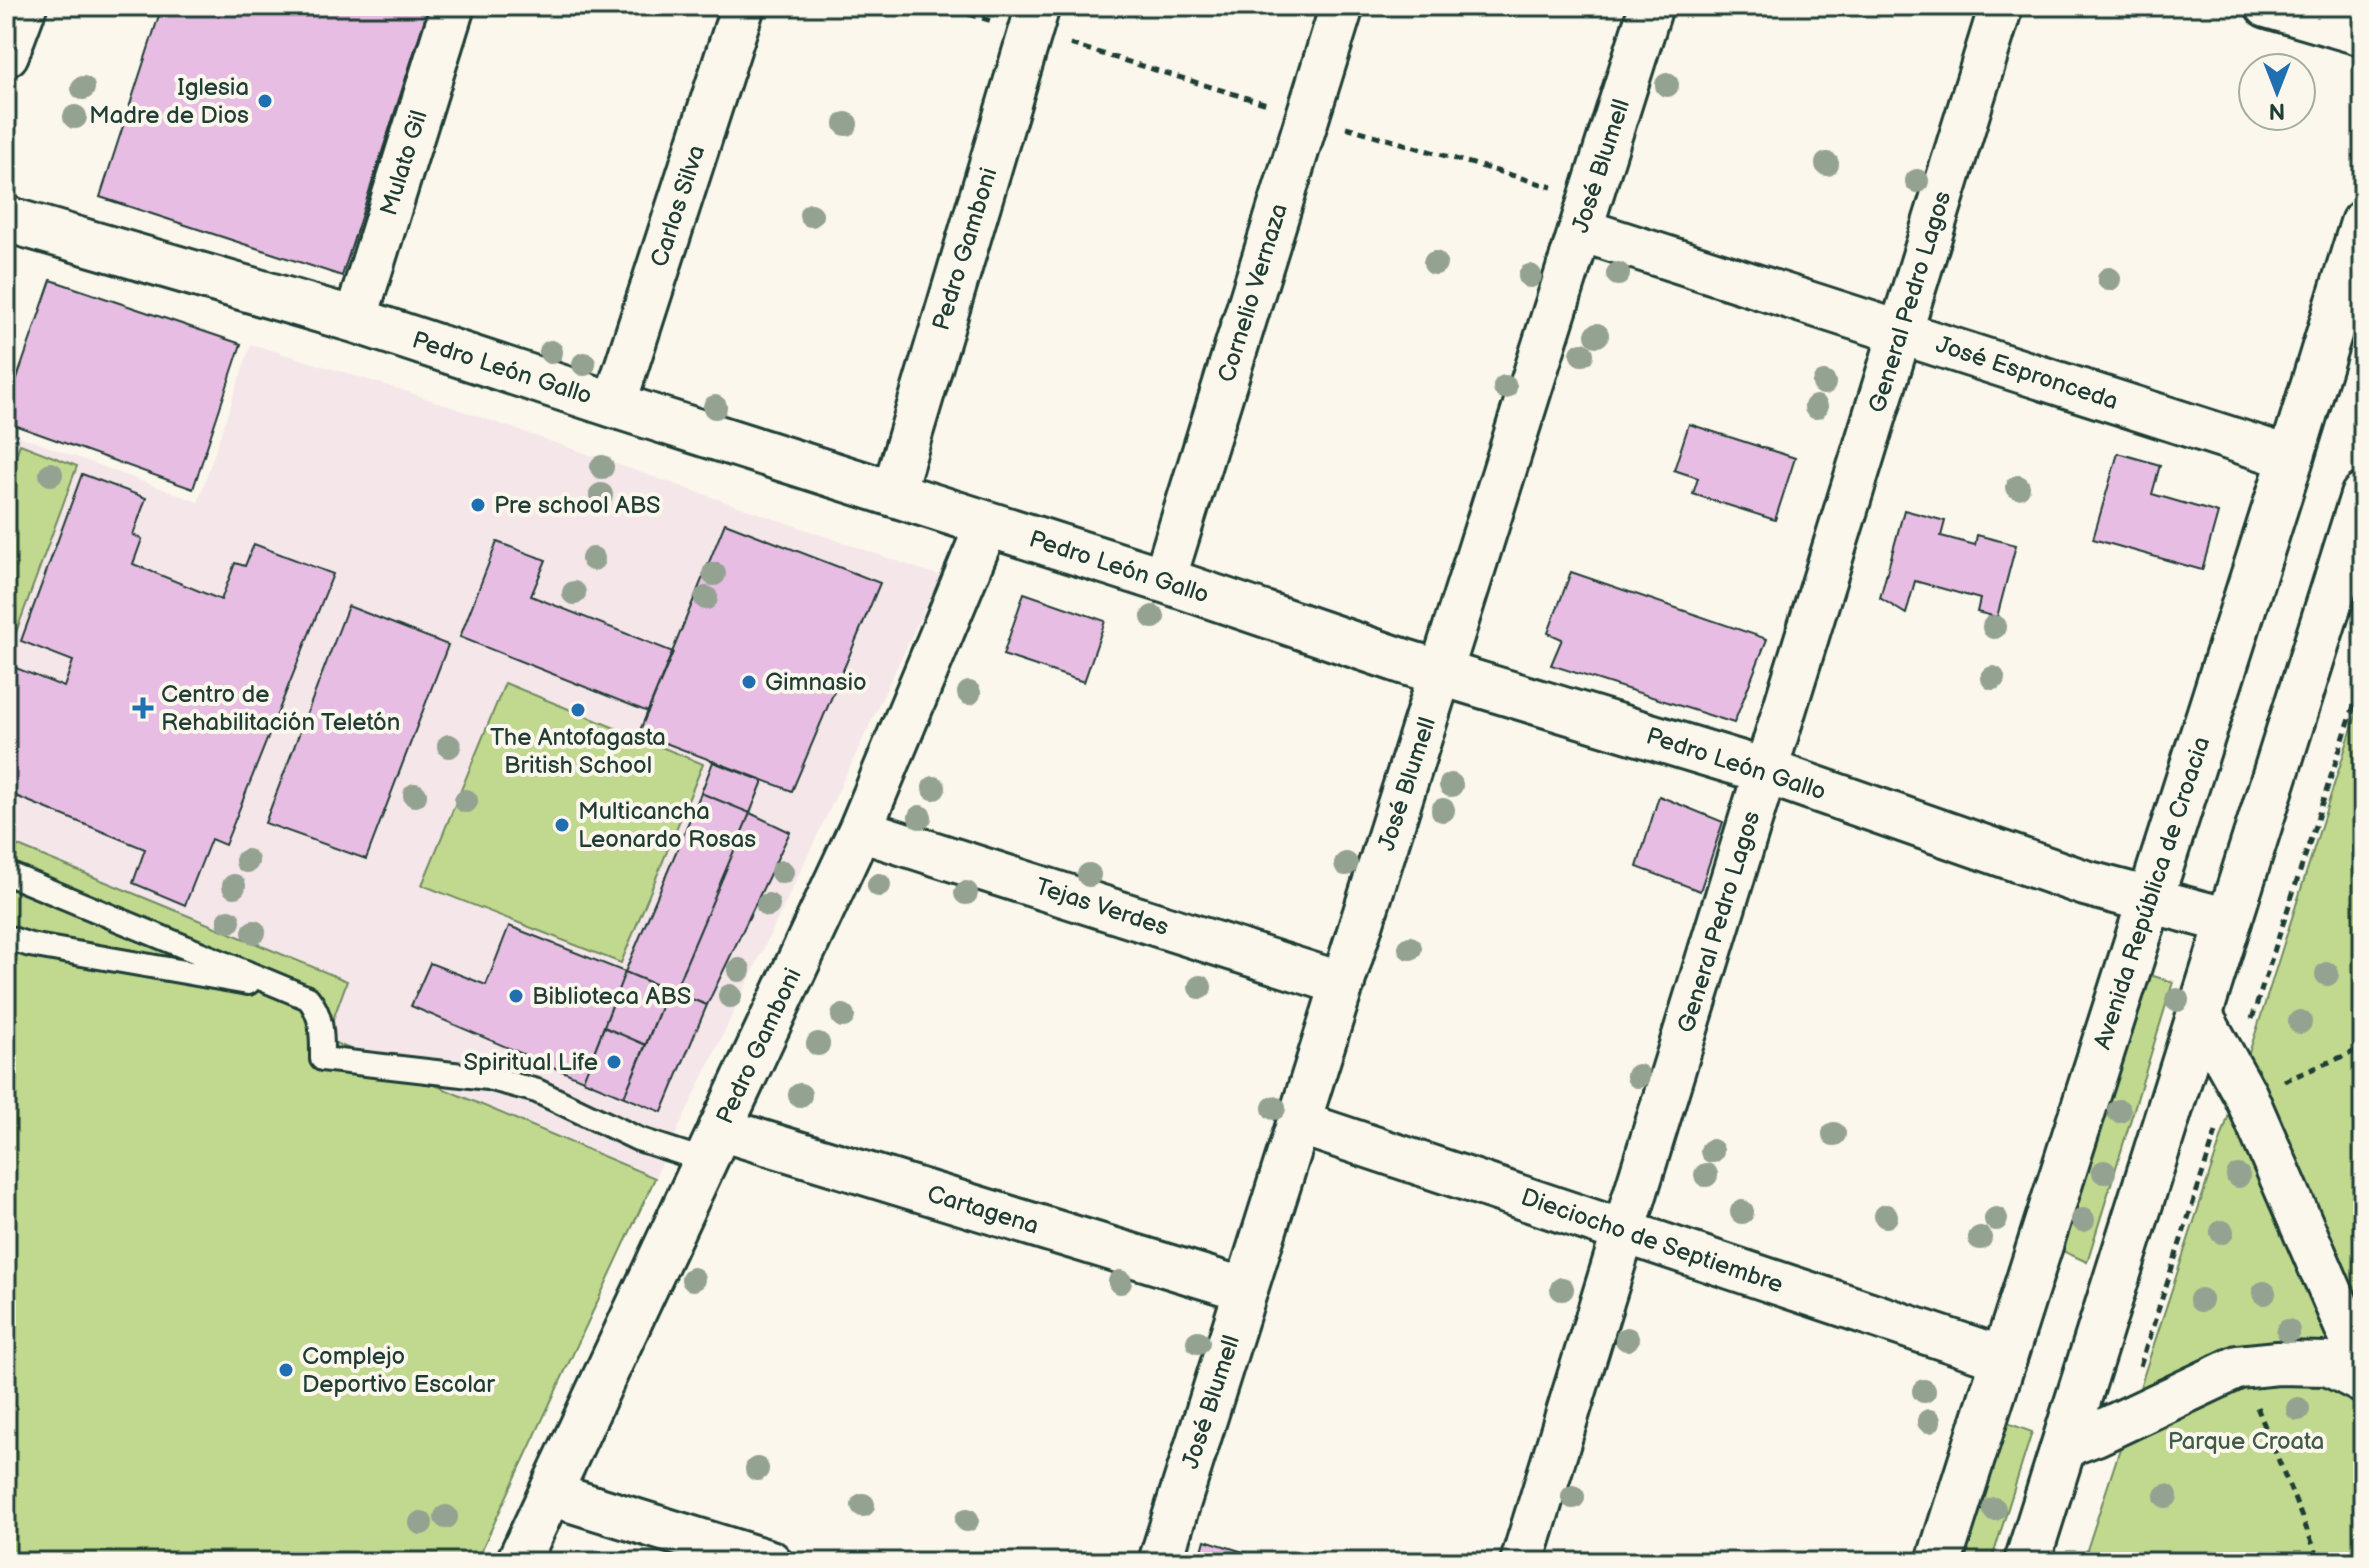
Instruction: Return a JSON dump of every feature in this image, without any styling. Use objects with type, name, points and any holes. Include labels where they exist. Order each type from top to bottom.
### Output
[{"type":"main road","points":[[6,54],[24,6]]},
{"type":"main road","name":"Pedro León Gallo","points":[[6,219],[355,320],[1164,580],[1442,673],[1765,771],[2085,883],[2229,921]]},
{"type":"main road","name":"Avenida República de Croacia","points":[[1939,1562],[2363,223]]},
{"type":"main road","points":[[2027,1562],[2363,496]]},
{"type":"street","name":"Mulato Gil","points":[[355,320],[453,6]]},
{"type":"street","name":"Carlos Silva","points":[[614,405],[743,6]]},
{"type":"street","name":"Pedro Gamboni","points":[[893,493],[1038,6]]},
{"type":"street","name":"Cornelio Vernaza","points":[[1164,580],[1342,6]]},
{"type":"street","name":"José Blumell","points":[[1160,1562],[1651,6]]},
{"type":"street","name":"General Pedro Lagos","points":[[1522,1562],[2001,6]]},
{"type":"street","points":[[2267,6],[2363,34]]},
{"type":"street","name":"José Espronceda","points":[[1581,230],[2291,458]]},
{"type":"street","name":"Pedro Gamboni","points":[[518,1562],[860,830],[987,525]]},
{"type":"street","name":"Tejas Verdes","points":[[860,830],[1343,984]]},
{"type":"street","points":[[2200,1014],[2246,1096],[2363,1366]]},
{"type":"street","name":"Dieciocho de Septiembre","points":[[1299,1123],[2005,1359]]},
{"type":"street","name":"Cartagena","points":[[713,1145],[1246,1290]]},
{"type":"street","points":[[2064,1446],[2238,1367],[2278,1363],[2328,1364],[2363,1382]]},
{"type":"street","points":[[550,1494],[770,1562]]},
{"type":"lane","points":[[6,873],[308,998],[321,1020],[322,1059],[488,1078],[537,1091],[638,1139],[713,1145]]},
{"type":"lane","points":[[6,937],[30,945],[290,991]]},
{"type":"path","points":[[2246,1096],[2363,1048]]},
{"type":"path","points":[[2238,1367],[2270,1436],[2320,1562]]},
{"type":"shaded area","name":"The Antofagasta British School","points":[[251,344],[405,391],[940,576],[655,1178],[325,1039],[346,981],[6,841],[6,431],[198,502]]},
{"type":"green space","points":[[20,444],[77,466],[15,635],[6,632],[6,484]]},
{"type":"green space","name":"Multicancha Leonardo Rosas","points":[[505,683],[703,764],[621,963],[422,885]]},
{"type":"green space","name":"Parque Croata","points":[[2363,693],[2363,1562],[2083,1562],[2261,1016]]},
{"type":"green space","name":"Complejo Deportivo Escolar","points":[[6,841],[347,981],[326,1039],[655,1178],[476,1562],[6,1562]]},
{"type":"green space","points":[[2140,972],[2173,982],[2087,1262],[2056,1248]]},
{"type":"green space","points":[[2002,1421],[2032,1432],[1991,1562],[1956,1562]]},
{"type":"building","name":"Iglesia Madre de Dios","points":[[162,6],[429,6],[342,276],[100,197]]},
{"type":"building","points":[[51,280],[241,344],[193,489],[6,422],[6,410]]},
{"type":"building","points":[[1689,424],[1795,458],[1775,520],[1693,494],[1698,478],[1674,470]]},
{"type":"building","points":[[2118,453],[2160,465],[2152,494],[2218,513],[2202,570],[2093,539]]},
{"type":"building","name":"Centro de Rehabilitación Teletón","points":[[82,474],[146,498],[133,535],[142,539],[133,564],[221,600],[235,563],[245,566],[254,544],[333,574],[225,845],[211,839],[185,905],[133,883],[145,849],[6,792],[6,681],[11,666],[64,687],[73,661],[21,641]]},
{"type":"building","points":[[1904,510],[1945,521],[1941,536],[1975,545],[1977,535],[2016,545],[1997,617],[1977,612],[1980,599],[1915,581],[1906,614],[1880,598]]},
{"type":"building","name":"Gimnasio","points":[[725,523],[880,583],[792,791],[639,733]]},
{"type":"building","points":[[497,542],[546,560],[531,596],[673,652],[648,712],[460,637]]},
{"type":"building","points":[[1571,572],[1767,639],[1734,723],[1551,665],[1562,639],[1548,633]]},
{"type":"building","points":[[1024,593],[1105,621],[1084,682],[1003,655]]},
{"type":"building","points":[[348,606],[448,645],[366,859],[265,823]]},
{"type":"building","points":[[713,762],[763,781],[750,813],[701,793]]},
{"type":"building","points":[[701,793],[750,813],[674,992],[625,972]]},
{"type":"building","points":[[1659,796],[1723,822],[1700,891],[1637,867]]},
{"type":"building","points":[[750,813],[790,832],[707,1005],[674,992]]},
{"type":"building","name":"Biblioteca ABS","points":[[509,926],[625,972],[583,1080],[411,1006],[430,963],[486,985]]},
{"type":"building","points":[[625,972],[668,990],[646,1045],[604,1027]]},
{"type":"building","points":[[668,990],[707,1005],[662,1112],[624,1097]]},
{"type":"building","name":"Spiritual Life","points":[[604,1027],[646,1045],[624,1097],[583,1080]]},
{"type":"building","points":[[1205,1540],[1275,1562],[1199,1562]]},
{"type":"place","name":"Iglesia Madre de Dios","points":[[265,101]]},
{"type":"place","name":"Pre school ABS","points":[[478,505]]},
{"type":"place","name":"Gimnasio","points":[[749,682]]},
{"type":"place","name":"Centro de Rehabilitación Teletón","points":[[143,708]]},
{"type":"place","name":"The Antofagasta British School","points":[[578,710]]},
{"type":"place","name":"Multicancha Leonardo Rosas","points":[[562,825]]},
{"type":"place","name":"Biblioteca ABS","points":[[516,996]]},
{"type":"place","name":"Spiritual Life","points":[[614,1062]]},
{"type":"place","name":"Complejo Deportivo Escolar","points":[[286,1370]]}]
